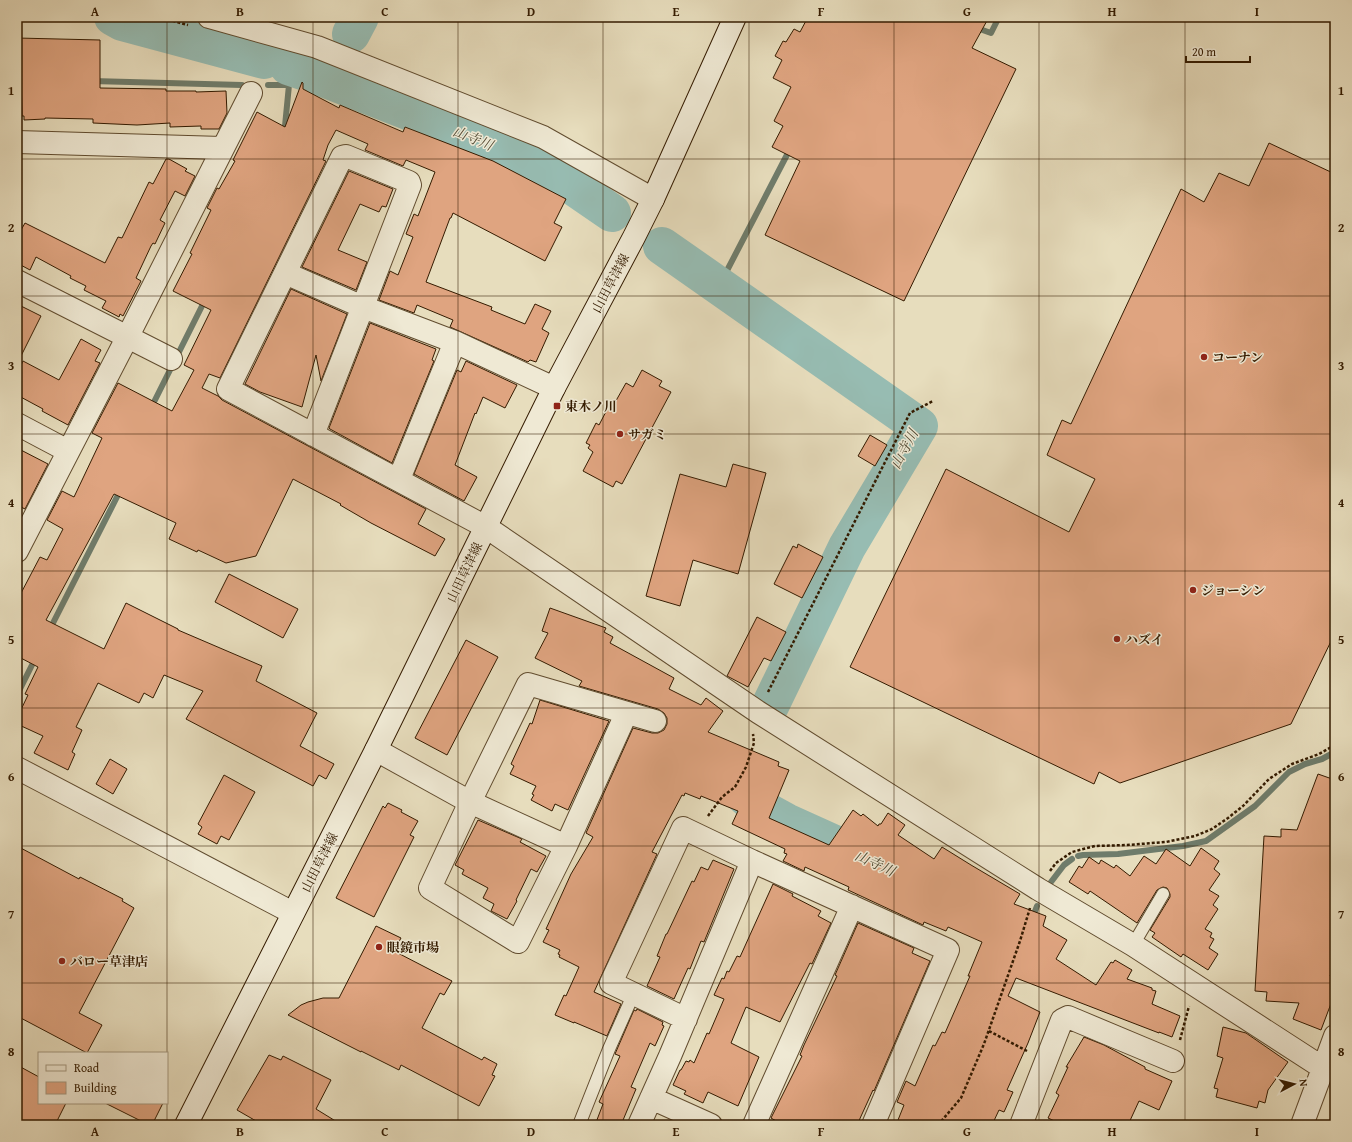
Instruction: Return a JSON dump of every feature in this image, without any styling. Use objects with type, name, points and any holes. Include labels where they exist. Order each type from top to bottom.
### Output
[{"type":"street","points":[[209,17],[317,47],[543,138],[653,199]]},
{"type":"street","name":"山田草津線","points":[[186,1125],[376,750],[554,388],[653,199],[736,17]]},
{"type":"street","points":[[17,552],[251,93]]},
{"type":"street","points":[[17,142],[222,148]]},
{"type":"street","points":[[313,435],[410,185],[409,182],[346,156],[342,157],[228,389],[313,435],[399,479],[486,527],[758,712],[1038,889],[1133,945],[1329,1069]]},
{"type":"street","points":[[285,273],[362,307],[455,342],[554,388]]},
{"type":"street","points":[[17,280],[171,359]]},
{"type":"street","points":[[399,479],[455,342]]},
{"type":"street","points":[[17,424],[68,450]]},
{"type":"street","points":[[626,714],[566,846],[518,942],[430,888],[528,684],[626,714],[655,721]]},
{"type":"street","points":[[376,750],[470,802],[566,846]]},
{"type":"street","points":[[17,768],[293,913]]},
{"type":"street","points":[[686,1019],[611,982],[684,828],[752,861],[948,950],[873,1125]]},
{"type":"street","points":[[639,1125],[686,1019],[752,861]]},
{"type":"street","points":[[754,1125],[852,906]]},
{"type":"street","points":[[1021,1125],[1062,1020],[1068,1017],[1173,1061]]},
{"type":"street","points":[[1302,1125],[1329,1069],[1335,1036]]},
{"type":"street","points":[[651,1098],[711,1125]]},
{"type":"lane","points":[[1133,945],[1163,894]]},
{"type":"lane","points":[[579,1125],[608,1049],[634,993]]},
{"type":"path","points":[[698,834],[708,815],[722,797],[735,787],[746,767],[754,744],[753,734],[758,712],[910,413],[932,401]]},
{"type":"path","points":[[1173,1061],[1194,984]]},
{"type":"path","points":[[989,1031],[1046,1061]]},
{"type":"building","points":[[808,17],[989,17],[972,48],[1016,69],[904,301],[765,235],[800,161],[772,147],[783,126],[774,121],[791,87],[773,78],[782,60],[775,56],[783,41],[786,42],[794,29],[800,32]]},
{"type":"building","points":[[17,38],[100,40],[100,88],[166,89],[166,91],[196,92],[226,91],[227,113],[219,129],[201,129],[201,126],[170,127],[170,123],[137,125],[93,123],[93,119],[45,118],[24,120],[24,116],[22,116],[21,73],[17,73]]},
{"type":"building","points":[[302,82],[303,89],[339,108],[340,105],[403,132],[405,127],[493,161],[566,199],[554,223],[562,227],[545,261],[453,213],[426,282],[492,307],[491,310],[525,324],[535,304],[551,311],[542,329],[549,333],[536,362],[530,360],[528,362],[450,327],[453,320],[417,305],[414,313],[379,300],[390,271],[398,275],[413,237],[406,234],[414,214],[418,216],[435,172],[406,160],[403,166],[365,150],[368,144],[336,130],[328,145],[323,160],[326,161],[220,378],[209,374],[202,388],[426,509],[418,524],[445,539],[435,556],[371,523],[340,505],[341,504],[293,479],[256,556],[226,563],[169,539],[176,523],[114,494],[46,620],[104,649],[126,603],[178,630],[262,666],[256,681],[317,713],[300,746],[334,764],[326,779],[319,775],[313,786],[186,719],[203,691],[164,675],[153,698],[144,693],[139,703],[98,683],[76,727],[82,730],[72,752],[75,754],[68,770],[34,753],[43,736],[17,724],[17,718],[28,695],[25,694],[38,667],[17,656],[17,595],[20,595],[40,557],[47,560],[63,529],[47,520],[62,491],[74,497],[102,438],[92,433],[118,383],[172,411],[194,370],[184,365],[211,310],[173,291],[192,254],[190,253],[211,210],[207,208],[217,188],[219,189],[235,161],[233,160],[257,112],[285,127]]},
{"type":"building","points":[[1269,143],[1335,174],[1335,633],[1291,724],[1120,783],[1099,772],[1094,784],[850,667],[946,469],[1069,532],[1095,479],[1047,455],[1062,420],[1071,424],[1181,189],[1204,202],[1219,173],[1249,186]]},
{"type":"building","points":[[166,159],[169,159],[187,169],[185,171],[195,176],[185,196],[175,191],[160,220],[165,223],[155,244],[153,243],[151,246],[136,278],[141,281],[123,316],[120,314],[119,317],[102,308],[106,301],[84,290],[86,286],[70,278],[71,276],[36,257],[30,270],[17,263],[17,237],[25,223],[105,263],[118,237],[122,238],[149,182],[153,184]]},
{"type":"building","points":[[349,171],[393,189],[386,207],[382,206],[379,212],[360,204],[338,250],[367,262],[356,290],[302,267]]},
{"type":"building","points":[[291,289],[347,314],[321,381],[316,355],[302,407],[260,392],[245,384]]},
{"type":"building","points":[[17,304],[41,316],[17,364]]},
{"type":"building","points":[[370,323],[436,349],[432,360],[434,361],[392,463],[329,428]]},
{"type":"building","points":[[81,339],[101,350],[95,361],[100,363],[68,425],[17,395],[17,374],[23,361],[59,380]]},
{"type":"building","points":[[466,361],[517,385],[505,408],[483,397],[476,414],[475,413],[455,465],[477,477],[464,501],[414,474],[457,370],[461,372]]},
{"type":"building","name":"サガミ","points":[[642,370],[662,381],[659,386],[671,392],[622,484],[616,481],[613,487],[583,471],[593,452],[588,448],[590,445],[586,443],[596,423],[599,425],[610,404],[613,406],[626,383],[633,387]]},
{"type":"building","points":[[870,435],[887,445],[875,466],[858,456]]},
{"type":"building","points":[[17,448],[48,464],[25,509],[17,505]]},
{"type":"building","points":[[733,464],[766,473],[738,574],[693,560],[680,606],[646,596],[680,474],[726,487]]},
{"type":"building","points":[[798,544],[823,557],[802,598],[774,584],[793,546],[797,548]]},
{"type":"building","points":[[229,574],[298,609],[283,638],[215,602]]},
{"type":"building","points":[[550,608],[606,628],[604,632],[613,637],[610,643],[674,678],[669,689],[701,705],[706,698],[723,711],[708,732],[779,762],[778,766],[789,770],[769,818],[829,845],[853,810],[861,816],[863,814],[878,826],[888,813],[905,825],[898,835],[934,859],[942,847],[1020,894],[1014,904],[1046,916],[1043,926],[1067,940],[1056,959],[1096,985],[1111,962],[1113,963],[1115,960],[1132,970],[1127,979],[1152,988],[1152,990],[1156,991],[1152,1004],[1180,1016],[1172,1037],[1016,978],[1008,996],[1040,1012],[1007,1090],[1013,1092],[1004,1112],[999,1110],[992,1125],[896,1125],[904,1105],[897,1102],[906,1081],[915,1086],[933,1045],[935,1046],[942,1032],[945,1033],[970,976],[968,976],[982,942],[948,927],[946,931],[924,922],[923,925],[848,890],[849,887],[805,867],[804,871],[783,861],[787,854],[784,853],[785,849],[732,824],[738,811],[701,796],[700,799],[685,793],[684,796],[682,795],[652,852],[657,854],[594,992],[621,1004],[607,1036],[555,1015],[564,995],[566,996],[579,967],[559,957],[560,955],[558,954],[560,950],[543,942],[549,930],[546,929],[571,874],[593,837],[586,833],[633,728],[658,733],[664,730],[667,724],[667,718],[664,713],[658,709],[579,686],[582,681],[535,658],[548,633],[542,631]]},
{"type":"building","points":[[757,617],[786,632],[771,661],[764,658],[748,687],[727,676]]},
{"type":"building","points":[[466,640],[498,657],[447,755],[415,738]]},
{"type":"building","points":[[540,700],[609,721],[568,810],[555,804],[552,811],[531,800],[536,786],[510,774],[514,766],[511,764],[530,723],[532,724]]},
{"type":"building","points":[[110,759],[127,769],[113,794],[96,784]]},
{"type":"building","points":[[1318,774],[1335,780],[1335,962],[1330,976],[1335,978],[1335,993],[1321,1030],[1293,1019],[1299,1003],[1266,1001],[1267,992],[1255,991],[1264,836],[1281,837],[1281,829],[1297,830]]},
{"type":"building","points":[[224,775],[255,792],[229,840],[221,836],[217,844],[198,834],[202,827],[198,824]]},
{"type":"building","points":[[388,803],[402,810],[401,812],[418,821],[410,835],[414,837],[374,917],[336,898],[383,806],[385,808]]},
{"type":"building","points":[[478,820],[522,839],[520,842],[546,856],[537,872],[531,869],[516,900],[517,901],[507,919],[491,911],[494,904],[483,898],[488,888],[462,874],[464,870],[455,865]]},
{"type":"building","name":"バロー草津店","points":[[17,846],[79,879],[80,877],[123,899],[122,901],[134,908],[79,1013],[102,1025],[88,1052],[17,1016]]},
{"type":"building","points":[[1201,848],[1219,861],[1214,869],[1220,874],[1209,890],[1219,896],[1213,905],[1218,909],[1205,929],[1212,933],[1210,937],[1214,939],[1209,948],[1218,954],[1208,970],[1183,954],[1181,957],[1152,937],[1155,933],[1150,930],[1170,897],[1167,888],[1163,887],[1157,890],[1137,923],[1090,891],[1088,894],[1069,882],[1079,866],[1082,868],[1089,857],[1099,864],[1101,860],[1114,868],[1116,865],[1130,876],[1144,856],[1156,864],[1166,849],[1190,866]]},
{"type":"building","points":[[713,860],[734,869],[704,942],[701,941],[690,969],[688,968],[674,999],[647,986],[660,957],[657,956],[666,934],[692,881],[694,882],[701,867],[708,870]]},
{"type":"building","points":[[773,884],[821,911],[818,916],[831,923],[812,964],[810,963],[780,1022],[746,1007],[731,1043],[759,1057],[738,1106],[708,1092],[703,1103],[684,1094],[686,1091],[673,1085],[686,1061],[689,1062],[690,1060],[694,1063],[707,1033],[709,1034],[724,999],[714,995],[722,978],[724,979],[727,971],[729,972],[737,956],[740,957]]},
{"type":"building","points":[[858,923],[914,948],[912,953],[930,961],[874,1091],[873,1090],[857,1125],[783,1125],[771,1118],[802,1056],[800,1055],[804,1045],[837,976],[835,975]]},
{"type":"building","points":[[376,926],[401,938],[394,951],[452,981],[444,995],[440,993],[422,1028],[482,1060],[484,1057],[497,1064],[492,1075],[495,1076],[479,1106],[401,1065],[399,1070],[288,1015],[301,1005],[308,1002],[323,998],[339,998]]},
{"type":"building","points":[[637,1009],[663,1022],[662,1025],[664,1026],[655,1046],[650,1043],[631,1087],[636,1089],[621,1125],[595,1125],[603,1104],[599,1102],[620,1056],[615,1054],[634,1010],[636,1011]]},
{"type":"building","points":[[1223,1027],[1246,1033],[1288,1062],[1268,1090],[1265,1103],[1259,1101],[1257,1108],[1216,1097],[1218,1089],[1214,1088],[1223,1058],[1217,1056]]},
{"type":"building","points":[[1084,1037],[1104,1045],[1145,1067],[1145,1069],[1172,1081],[1159,1110],[1139,1101],[1128,1125],[1063,1125],[1048,1118],[1059,1095],[1056,1093],[1068,1067],[1066,1067]]},
{"type":"building","points":[[269,1055],[281,1060],[283,1056],[331,1080],[316,1109],[342,1125],[263,1125],[237,1110]]},
{"type":"building","points":[[17,1065],[38,1076],[38,1104],[66,1104],[55,1125],[17,1125]]},
{"type":"building","points":[[107,1104],[162,1104],[152,1125],[149,1125]]},
{"type":"waterway","points":[[113,17],[122,22],[264,60]]},
{"type":"waterway","name":"山寺川","points":[[351,34],[360,17]]},
{"type":"waterway","points":[[974,27],[991,33],[999,17]]},
{"type":"waterway","name":"山寺川","points":[[288,66],[326,79],[454,129],[545,167],[612,213]]},
{"type":"waterway","points":[[282,134],[285,126],[289,85],[293,68]]},
{"type":"waterway","points":[[17,79],[28,80]]},
{"type":"waterway","points":[[92,81],[242,85]]},
{"type":"waterway","points":[[268,85],[289,85]]},
{"type":"waterway","points":[[719,286],[790,149]]},
{"type":"waterway","name":"山寺川","points":[[662,246],[919,426],[847,547],[770,706]]},
{"type":"waterway","points":[[151,408],[206,298]]},
{"type":"waterway","points":[[50,629],[121,489]]},
{"type":"waterway","points":[[17,695],[36,657]]},
{"type":"waterway","points":[[1078,856],[1118,854],[1183,846],[1206,841],[1255,806],[1289,772],[1305,764],[1322,759],[1335,752]]},
{"type":"waterway","name":"山寺川","points":[[738,790],[755,805],[786,822],[879,864]]},
{"type":"waterway","points":[[1051,882],[1064,865],[1072,859]]},
{"type":"waterway","points":[[1032,919],[1037,906]]},
{"type":"place","name":"コーナン","points":[[1204,357]]},
{"type":"place","name":"東木ノ川","points":[[557,406]]},
{"type":"place","name":"サガミ","points":[[620,434]]},
{"type":"place","name":"ジョーシン","points":[[1193,590]]},
{"type":"place","name":"ハズイ","points":[[1117,639]]},
{"type":"place","name":"眼鏡市場","points":[[379,947]]},
{"type":"place","name":"バロー草津店","points":[[62,961]]}]
